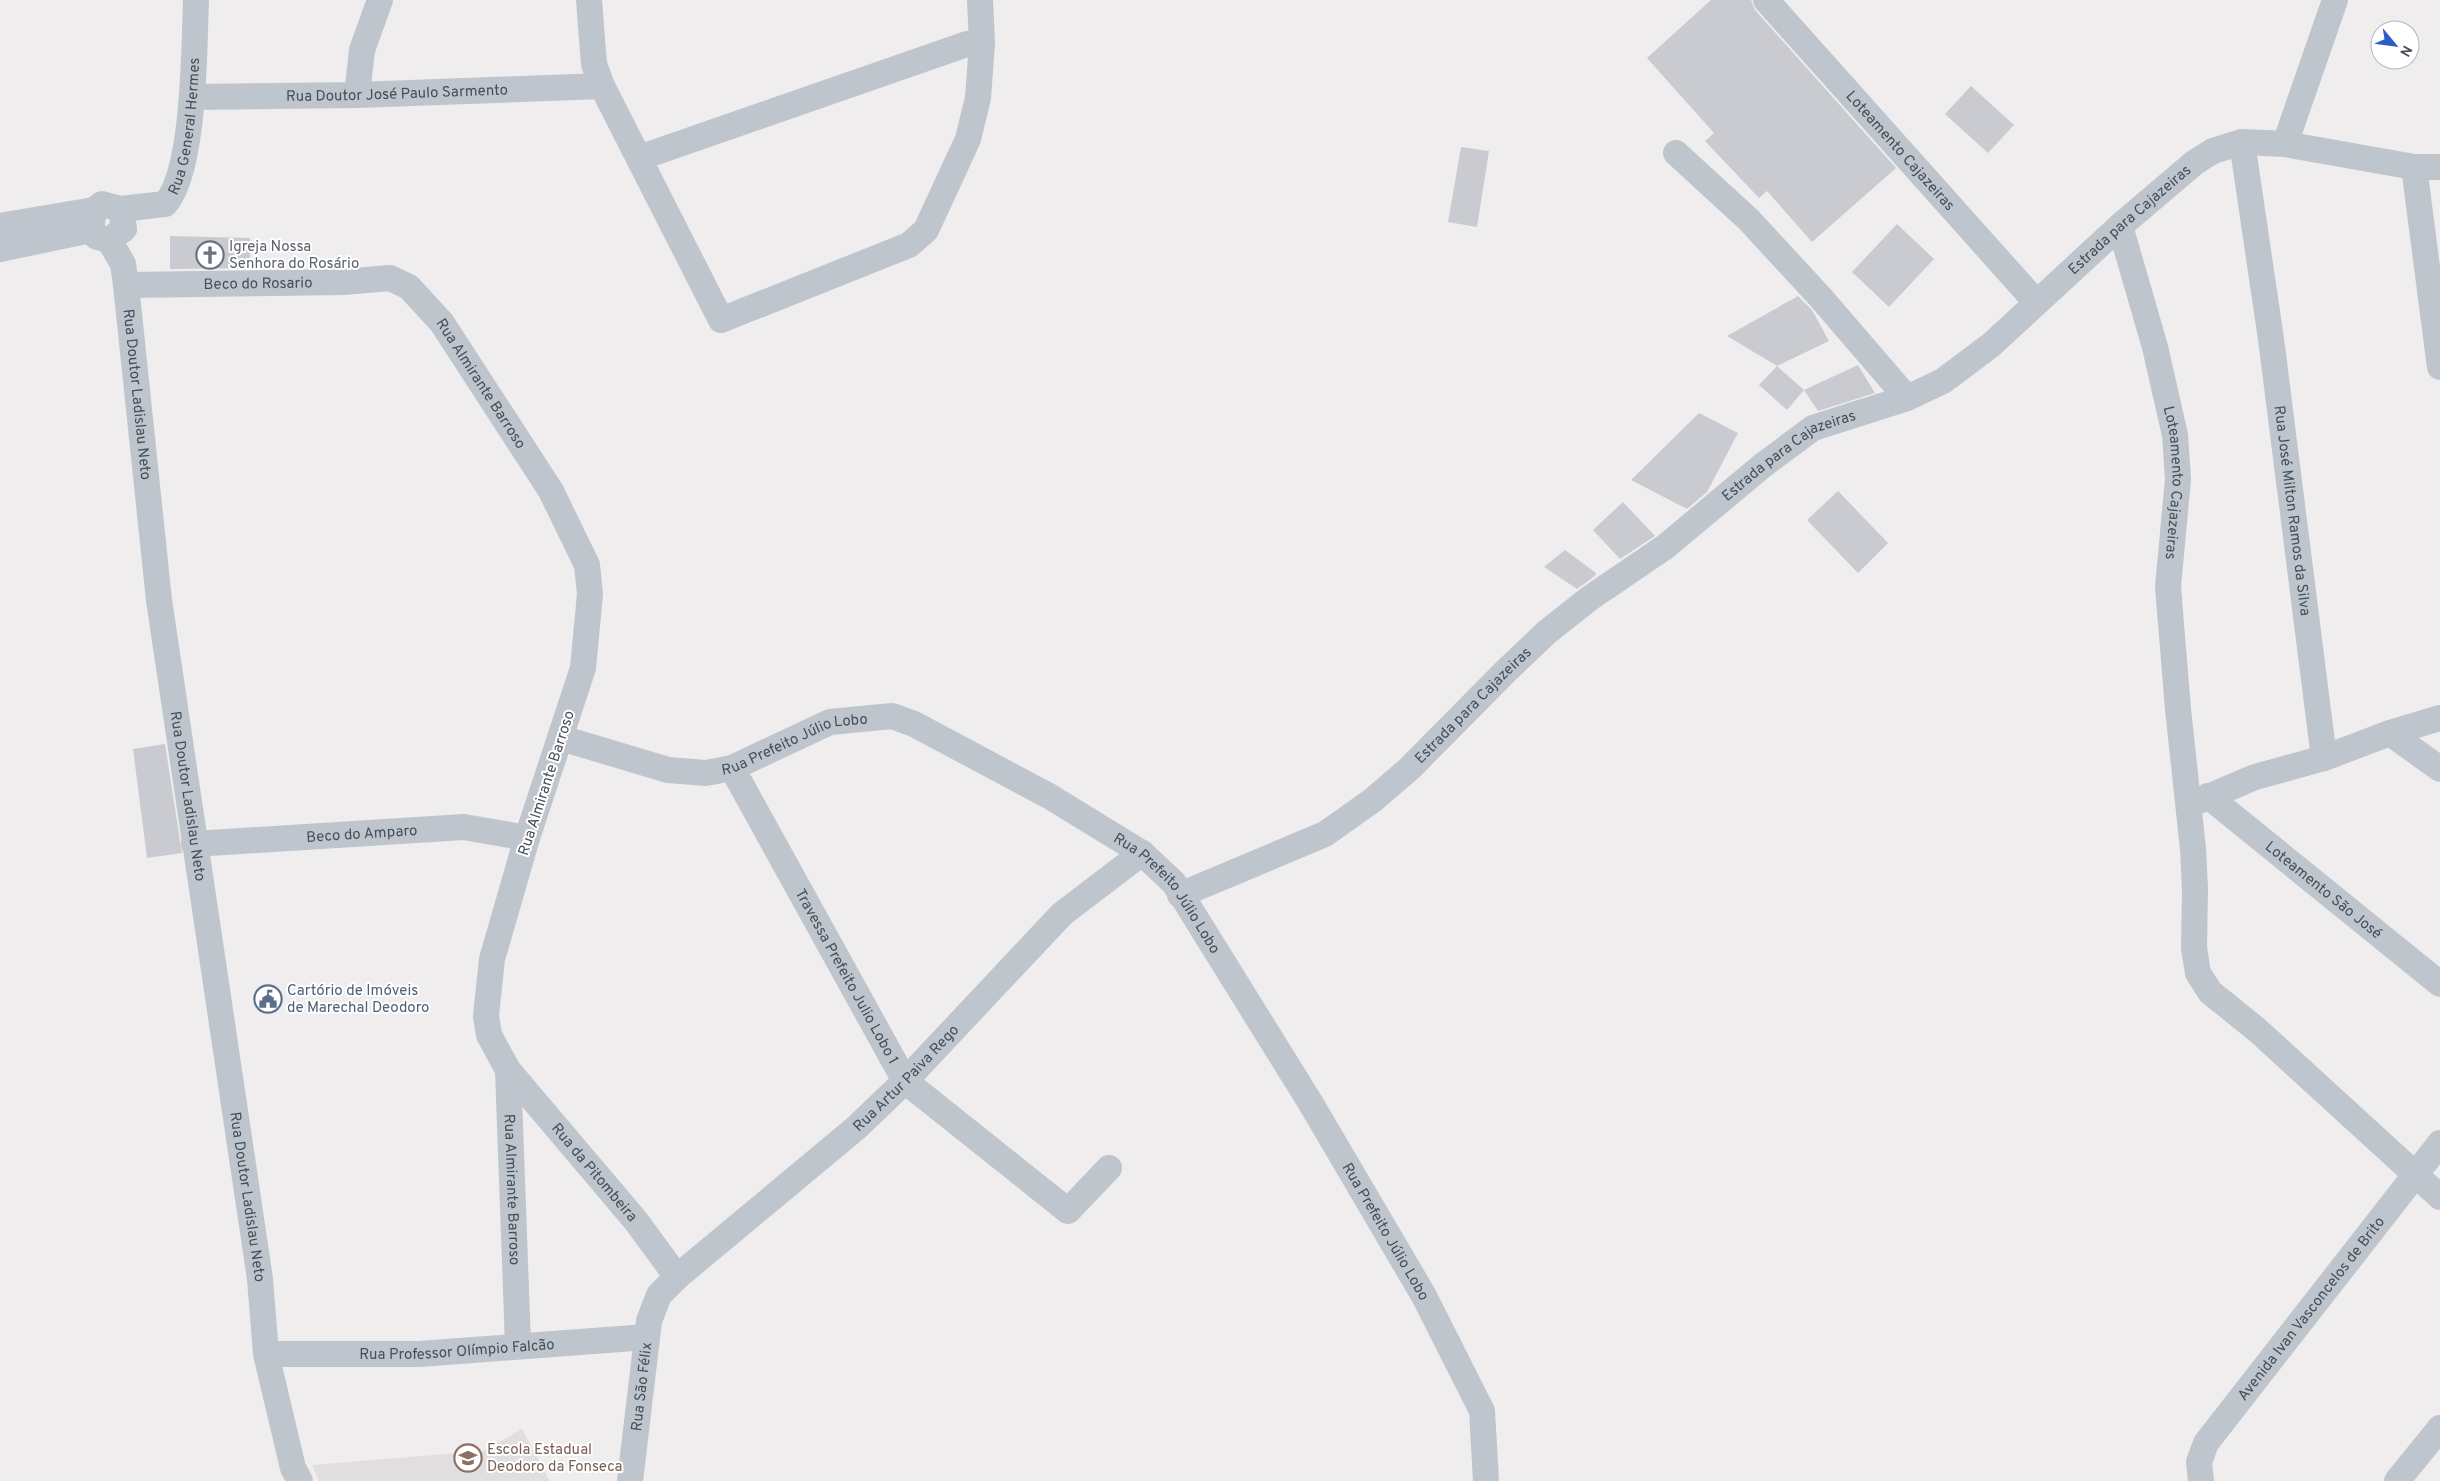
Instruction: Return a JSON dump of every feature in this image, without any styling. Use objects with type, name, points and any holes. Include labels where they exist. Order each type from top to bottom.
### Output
[{"type":"street","name":"Rua General Hermes","points":[[98,226],[124,229],[121,209],[165,204],[177,187],[183,161],[192,97],[196,0]]},
{"type":"street","points":[[357,94],[362,50],[380,0]]},
{"type":"street","points":[[589,0],[594,64],[602,86],[721,320],[909,245],[926,230],[968,139],[978,98],[982,43],[980,0]]},
{"type":"street","name":"Loteamento Cajazeiras","points":[[1766,0],[2036,302]]},
{"type":"street","points":[[2284,144],[2335,0]]},
{"type":"street","points":[[639,158],[967,44],[982,43]]},
{"type":"street","name":"Rua Doutor José Paulo Sarmento","points":[[192,97],[602,86]]},
{"type":"street","name":"Estrada para Cajazeiras","points":[[1180,895],[1325,834],[1373,800],[1409,769],[1547,632],[1590,598],[1665,547],[1762,466],[1813,428],[1907,398],[1950,376],[1991,345],[2120,226],[2194,162],[2213,151],[2242,142],[2284,144],[2414,168],[2440,167]]},
{"type":"street","name":"Rua José Milton Ramos da Silva","points":[[2242,142],[2271,338],[2324,758]]},
{"type":"street","points":[[1676,153],[1749,220],[1821,298],[1907,398]]},
{"type":"street","points":[[2414,168],[2440,367]]},
{"type":"street","points":[[0,226],[98,226]]},
{"type":"street","points":[[0,248],[98,226]]},
{"type":"street","name":"Rua Doutor Ladislau Neto","points":[[98,226],[123,264],[159,600],[260,1279],[266,1354],[297,1474]]},
{"type":"street","name":"Loteamento Cajazeiras","points":[[2120,226],[2156,347],[2176,435],[2178,479],[2168,587],[2178,709],[2198,800],[2194,948],[2201,981],[2222,1003],[2256,1029],[2440,1198]]},
{"type":"street","name":"Beco do Rosario","points":[[126,285],[343,282],[390,278]]},
{"type":"street","name":"Rua Almirante Barroso","points":[[390,278],[409,287],[442,322],[551,491],[587,565],[590,594],[583,668],[527,838],[492,959],[486,1016],[488,1035],[508,1070],[518,1345]]},
{"type":"street","name":"Rua Prefeito Júlio Lobo","points":[[561,738],[668,770],[706,773],[732,768],[830,722],[892,716],[914,724],[1049,796],[1142,853],[1174,883],[1310,1102],[1424,1296],[1482,1411],[1486,1481]]},
{"type":"street","points":[[2198,800],[2255,777],[2324,758],[2390,733],[2440,718]]},
{"type":"street","points":[[2390,733],[2440,770]]},
{"type":"street","name":"Travessa Prefeito Julio Lobo 1","points":[[732,768],[905,1081],[1068,1211],[1109,1168]]},
{"type":"street","name":"Loteamento São José","points":[[2198,800],[2440,984]]},
{"type":"street","name":"Beco do Amparo","points":[[194,844],[464,826],[527,838]]},
{"type":"street","name":"Rua Artur Paiva Rego","points":[[668,1286],[856,1128],[905,1081],[1062,914],[1142,853]]},
{"type":"street","name":"Rua da Pitombeira","points":[[508,1070],[636,1221],[668,1286]]},
{"type":"street","name":"Avenida Ivan Vasconcelos de Brito","points":[[2201,1481],[2199,1462],[2206,1443],[2440,1143]]},
{"type":"street","name":"Rua São Félix","points":[[630,1481],[649,1321],[668,1286]]},
{"type":"street","name":"Rua Professor Olímpio Falcão","points":[[266,1354],[419,1354],[518,1345],[647,1337]]},
{"type":"street","points":[[2397,1481],[2440,1428]]},
{"type":"shaded area","name":"Escola Estadual Deodoro da Fonseca","points":[[522,1429],[550,1481],[319,1481],[312,1465],[483,1451]]},
{"type":"building","points":[[1711,0],[1751,0],[1755,10],[1896,168],[1812,242],[1767,191],[1759,198],[1705,141],[1714,133],[1647,58]]},
{"type":"building","points":[[1971,86],[2014,125],[1988,153],[1945,114]]},
{"type":"building","points":[[1461,147],[1489,151],[1477,227],[1448,222]]},
{"type":"building","points":[[1897,224],[1934,259],[1889,307],[1852,272]]},
{"type":"building","name":"Igreja Nossa Senhora do Rosário","points":[[170,236],[250,238],[250,268],[170,269]]},
{"type":"building","points":[[1798,296],[1812,310],[1829,341],[1777,366],[1727,336]]},
{"type":"building","points":[[1858,365],[1875,393],[1818,411],[1804,390]]},
{"type":"building","points":[[1777,366],[1804,390],[1787,410],[1759,385]]},
{"type":"building","points":[[1699,413],[1738,433],[1707,492],[1687,509],[1631,480]]},
{"type":"building","points":[[1838,491],[1888,543],[1858,573],[1807,520]]},
{"type":"building","points":[[1623,502],[1655,536],[1620,559],[1593,530]]},
{"type":"building","points":[[1565,550],[1596,573],[1595,576],[1577,589],[1544,567]]},
{"type":"building","points":[[165,744],[182,853],[147,858],[133,749]]},
{"type":"place","name":"Igreja Nossa Senhora do Rosário","points":[[210,255]]},
{"type":"place","name":"Cartório de Imóveis de Marechal Deodoro","points":[[268,999]]},
{"type":"place","name":"Escola Estadual Deodoro da Fonseca","points":[[468,1458]]}]
